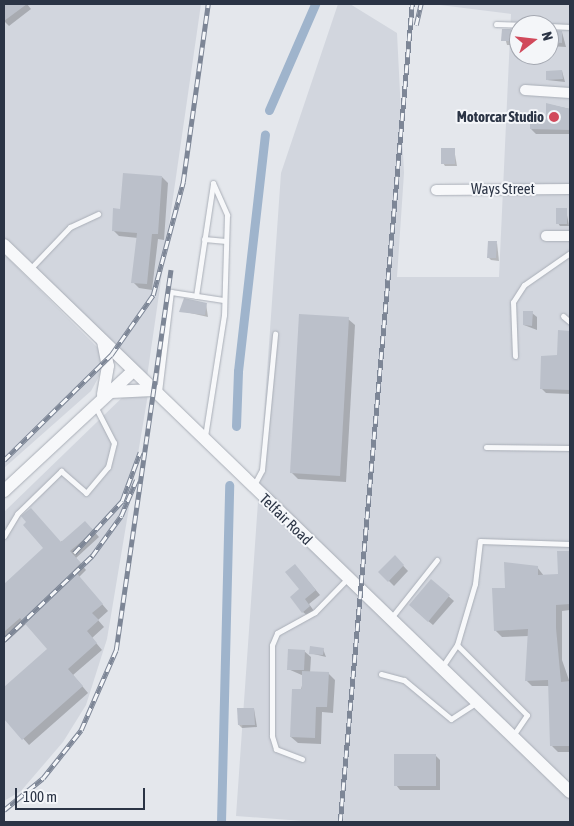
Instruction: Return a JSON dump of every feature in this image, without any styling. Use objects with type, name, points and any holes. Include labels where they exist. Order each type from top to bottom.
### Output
[{"type":"street","points":[[525,90],[570,93]]},
{"type":"street","name":"Ways Street","points":[[436,190],[570,189]]},
{"type":"street","points":[[546,236],[570,236]]},
{"type":"street","name":"Telfair Road","points":[[4,245],[440,670],[570,792]]},
{"type":"street","points":[[103,341],[108,366],[104,395]]},
{"type":"street","points":[[4,491],[130,368]]},
{"type":"street","points":[[104,395],[128,388],[156,392]]},
{"type":"lane","points":[[496,24],[509,25]]},
{"type":"lane","points":[[196,296],[213,183],[227,215],[224,315],[204,439]]},
{"type":"lane","points":[[29,270],[70,226],[98,214]]},
{"type":"lane","points":[[204,239],[226,241]]},
{"type":"lane","points":[[515,356],[513,302],[524,285],[570,253]]},
{"type":"lane","points":[[156,392],[171,292],[223,300]]},
{"type":"lane","points":[[563,316],[570,322]]},
{"type":"lane","points":[[253,487],[262,470],[275,334]]},
{"type":"lane","points":[[4,536],[17,514],[61,471],[86,493],[108,467],[114,443],[94,404]]},
{"type":"lane","points":[[486,446],[570,448]]},
{"type":"lane","points":[[440,670],[457,645],[475,584],[480,541],[570,544]]},
{"type":"lane","points":[[389,620],[437,560]]},
{"type":"lane","points":[[302,759],[276,750],[272,736],[272,645],[276,633],[315,612],[347,578]]},
{"type":"lane","points":[[457,645],[527,714],[512,738]]},
{"type":"lane","points":[[381,674],[404,680],[451,720],[476,704]]},
{"type":"shaded area","points":[[4,4],[201,4],[147,377],[4,237]]},
{"type":"shaded area","points":[[338,4],[350,4],[397,33],[404,173],[397,277],[499,277],[509,58],[509,65],[559,65],[559,15],[511,15],[432,4],[570,4],[570,822],[315,822],[236,816],[281,173]]},
{"type":"shaded area","points":[[4,254],[99,349],[102,371],[91,391],[4,468]]},
{"type":"shaded area","points":[[129,391],[148,394],[107,639],[86,705],[63,742],[21,791],[4,801],[4,512]]},
{"type":"building","points":[[4,4],[27,4],[4,21]]},
{"type":"building","points":[[502,29],[509,29],[509,41],[501,41]]},
{"type":"building","points":[[559,31],[562,31],[562,43],[559,43]]},
{"type":"building","points":[[562,70],[563,79],[546,80],[546,71]]},
{"type":"building","name":"Motorcar Studio","points":[[546,103],[570,109],[570,130],[530,129],[530,118],[546,119]]},
{"type":"building","points":[[441,148],[455,148],[455,164],[441,164]]},
{"type":"building","points":[[123,173],[162,176],[158,234],[152,234],[147,284],[131,283],[137,233],[112,231],[113,208],[120,209]]},
{"type":"building","points":[[556,208],[567,208],[567,224],[556,224]]},
{"type":"building","points":[[488,241],[497,241],[496,258],[487,258]]},
{"type":"building","points":[[184,298],[207,303],[205,315],[179,312]]},
{"type":"building","points":[[523,311],[533,311],[532,326],[523,325]]},
{"type":"building","points":[[299,314],[349,317],[340,476],[290,473]]},
{"type":"building","points":[[558,330],[570,331],[570,390],[540,389],[541,356],[557,355]]},
{"type":"building","points":[[31,508],[61,542],[85,521],[94,531],[70,551],[81,563],[74,570],[103,604],[92,613],[99,620],[87,631],[97,643],[68,669],[83,686],[22,740],[4,719],[4,687],[47,649],[20,618],[4,632],[4,584],[43,548],[23,525],[26,522],[21,516]]},
{"type":"building","points":[[557,551],[570,551],[570,604],[556,605],[556,628],[561,682],[570,681],[570,746],[550,746],[548,680],[525,681],[528,629],[494,631],[492,588],[505,588],[504,562],[538,566],[538,575],[558,574]]},
{"type":"building","points":[[395,555],[404,565],[388,582],[378,572]]},
{"type":"building","points":[[295,564],[316,590],[305,599],[310,606],[302,613],[290,597],[299,589],[285,572]]},
{"type":"building","points":[[431,579],[450,595],[428,622],[409,605]]},
{"type":"building","points":[[310,646],[324,648],[323,655],[309,654]]},
{"type":"building","points":[[288,649],[305,650],[304,670],[287,670]]},
{"type":"building","points":[[302,671],[329,672],[327,707],[316,707],[315,738],[290,737],[292,689],[302,689]]},
{"type":"building","points":[[237,708],[254,708],[255,725],[238,725]]},
{"type":"building","points":[[394,754],[436,754],[436,786],[394,786]]},
{"type":"waterway","points":[[269,110],[315,4]]},
{"type":"waterway","points":[[236,426],[238,371],[265,135]]},
{"type":"waterway","points":[[221,822],[229,485]]},
{"type":"railway","points":[[4,460],[111,355],[153,295],[183,182],[208,4]]},
{"type":"railway","points":[[340,822],[412,4]]},
{"type":"railway","points":[[416,25],[421,4]]},
{"type":"railway","points":[[4,810],[43,778],[81,730],[116,650],[171,270]]},
{"type":"railway","points":[[74,553],[122,501],[140,452]]},
{"type":"railway","points":[[4,640],[92,556],[121,516],[136,480]]},
{"type":"place","name":"Motorcar Studio","points":[[554,117]]}]
